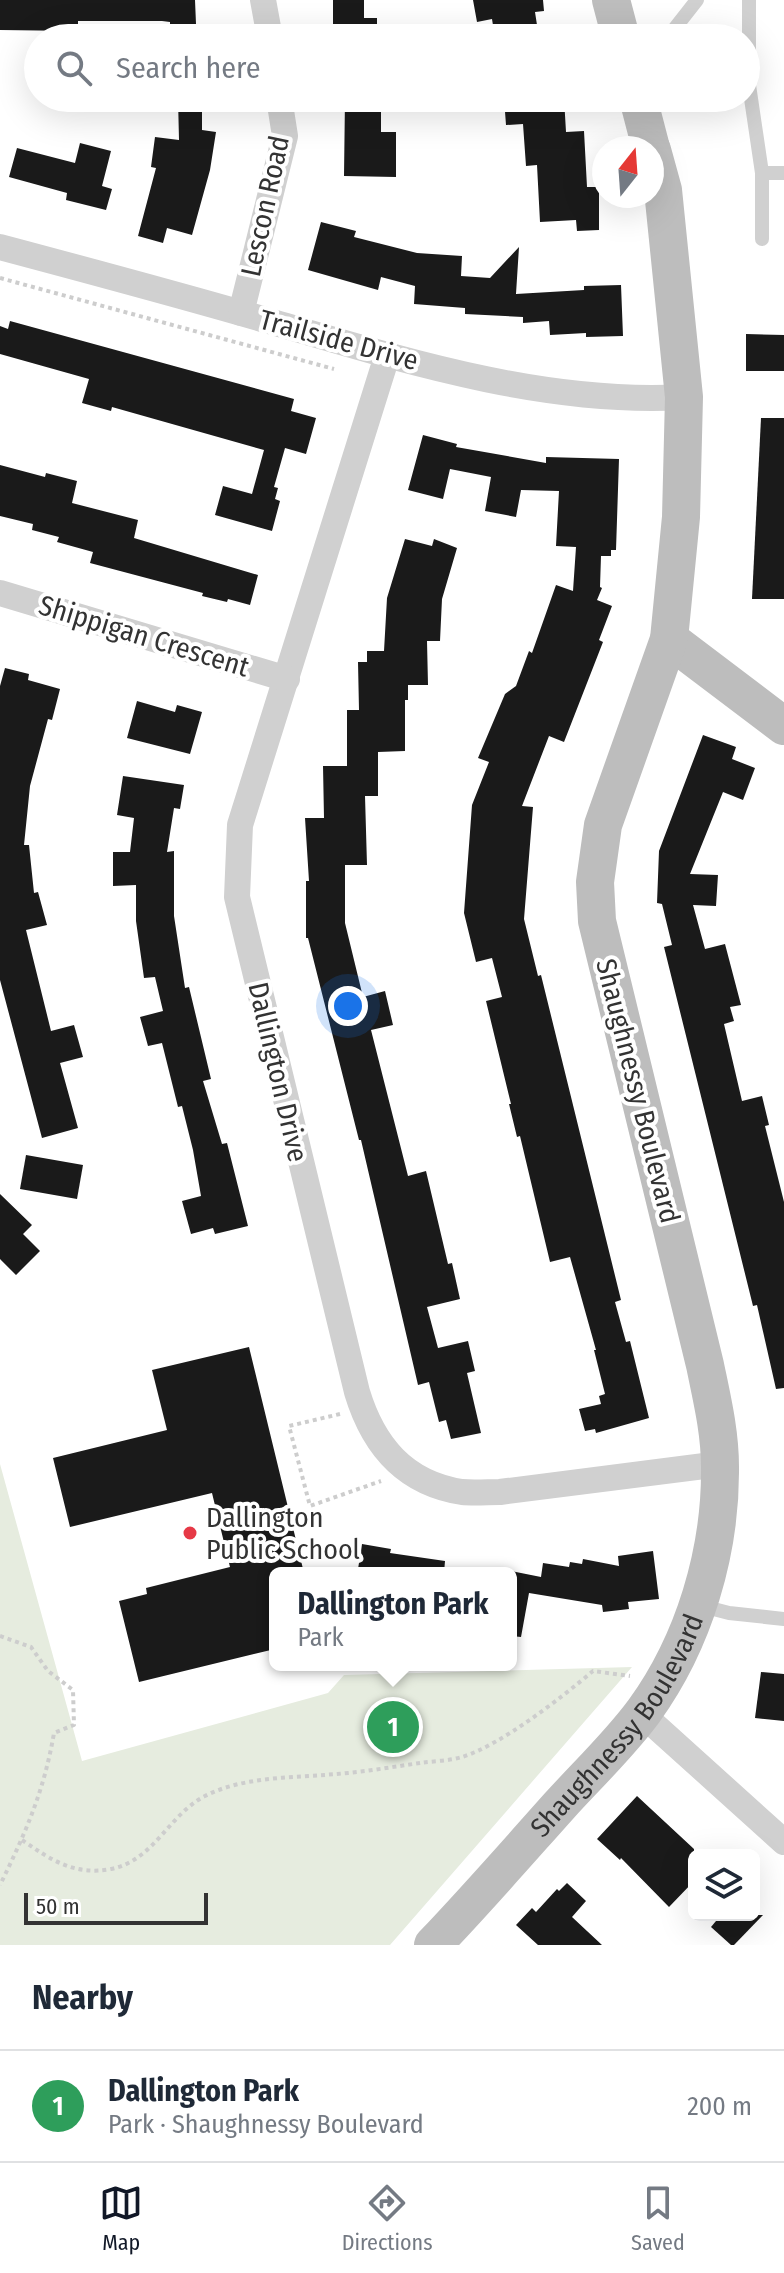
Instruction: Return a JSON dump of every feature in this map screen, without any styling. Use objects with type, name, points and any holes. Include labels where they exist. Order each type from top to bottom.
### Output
[{"type":"street","points":[[263,0],[267,24]]},
{"type":"street","points":[[611,0],[617,24]]},
{"type":"street","name":"Lescon Road","points":[[241,313],[285,136],[281,112]]},
{"type":"street","name":"Shaughnessy Boulevard","points":[[642,112],[648,136]]},
{"type":"street","name":"Shaughnessy Boulevard","points":[[444,1941],[642,1714],[657,1692],[698,1605],[712,1554],[719,1509],[717,1427],[705,1365],[597,921],[595,882],[603,825],[669,639],[681,517],[684,397],[664,200]]},
{"type":"street","name":"Trailside Drive","points":[[0,247],[387,356],[537,389],[643,398],[684,397]]},
{"type":"street","name":"Dallington Drive","points":[[387,356],[240,825],[237,897],[325,1270],[362,1410],[375,1437],[389,1456],[408,1472],[463,1492],[500,1492],[720,1464]]},
{"type":"street","name":"Shippigan Crescent","points":[[0,593],[287,679]]},
{"type":"street","points":[[669,639],[784,726]]},
{"type":"street","points":[[642,1714],[784,1842]]},
{"type":"lane","points":[[678,24],[697,0]]},
{"type":"lane","points":[[749,0],[749,24]]},
{"type":"lane","points":[[752,112],[762,173],[762,239]]},
{"type":"lane","points":[[762,173],[784,173]]},
{"type":"lane","points":[[698,1605],[729,1613],[784,1619]]},
{"type":"path","points":[[0,278],[334,369]]},
{"type":"path","points":[[362,1410],[289,1426],[310,1506],[408,1472]]},
{"type":"path","points":[[0,1636],[31,1647],[48,1671],[73,1690],[74,1725],[54,1733],[46,1777],[22,1840],[0,1885]]},
{"type":"path","points":[[22,1840],[53,1861],[74,1870],[114,1868],[133,1861],[149,1850],[181,1814],[205,1796],[247,1781],[355,1772],[462,1757],[490,1744],[562,1697],[593,1671],[630,1676]]},
{"type":"shaded area","points":[[0,1464],[82,1761],[328,1693],[344,1675],[632,1667],[390,1945],[0,1945]]},
{"type":"building","points":[[0,0],[195,0],[196,24],[78,21],[78,24],[24,24],[24,30],[0,30]]},
{"type":"building","points":[[333,0],[364,0],[364,18],[377,18],[377,24],[333,24]]},
{"type":"building","points":[[473,0],[543,0],[544,11],[535,12],[537,24],[493,24],[492,19],[477,22]]},
{"type":"building","points":[[178,112],[202,112],[202,130],[216,132],[210,170],[192,235],[167,228],[163,243],[138,236],[156,168],[151,167],[155,137],[179,140]]},
{"type":"building","points":[[345,112],[381,112],[381,132],[396,132],[396,177],[344,176]]},
{"type":"building","points":[[505,112],[565,112],[566,132],[584,131],[587,187],[592,187],[592,208],[599,208],[599,230],[577,231],[576,220],[540,222],[537,165],[526,166],[523,124],[506,125]]},
{"type":"building","points":[[80,143],[111,151],[102,186],[112,189],[106,210],[66,200],[67,193],[9,177],[17,148],[75,163]]},
{"type":"building","points":[[321,222],[356,231],[354,237],[417,253],[462,256],[461,276],[490,278],[519,247],[516,294],[621,285],[623,336],[586,337],[586,333],[550,335],[549,321],[523,323],[523,317],[465,314],[465,308],[414,304],[415,286],[381,277],[378,290],[308,270]]},
{"type":"building","points":[[10,321],[294,399],[291,411],[316,418],[306,454],[285,448],[274,487],[278,488],[275,499],[280,501],[272,531],[215,515],[223,486],[252,494],[264,450],[112,407],[111,411],[82,403],[89,379],[0,354],[0,326],[8,329]]},
{"type":"building","points":[[746,334],[784,335],[784,371],[746,371]]},
{"type":"building","points":[[761,418],[784,418],[784,599],[752,599]]},
{"type":"building","points":[[423,435],[457,444],[456,447],[546,463],[546,457],[619,459],[616,550],[611,550],[611,556],[601,556],[602,588],[597,600],[612,606],[599,640],[603,642],[564,742],[549,736],[522,806],[533,807],[524,919],[538,976],[541,975],[621,1300],[615,1302],[626,1342],[630,1341],[649,1418],[596,1433],[595,1429],[585,1431],[579,1409],[601,1404],[599,1396],[605,1394],[596,1350],[570,1257],[550,1262],[486,1001],[502,997],[492,958],[476,962],[464,913],[472,805],[489,762],[478,758],[505,694],[516,686],[529,651],[532,653],[556,585],[573,591],[576,547],[556,546],[559,491],[521,490],[516,517],[485,511],[491,477],[450,469],[443,499],[408,490]]},
{"type":"building","points":[[0,465],[45,477],[46,473],[77,481],[72,503],[138,520],[134,538],[258,575],[250,605],[202,596],[203,593],[90,563],[93,552],[57,542],[59,537],[32,530],[33,524],[0,516]]},
{"type":"building","points":[[405,539],[432,546],[434,539],[457,548],[442,599],[440,641],[427,641],[428,685],[408,685],[405,751],[378,752],[378,796],[365,796],[367,865],[345,865],[345,923],[363,997],[385,991],[393,1025],[371,1030],[408,1176],[426,1171],[448,1264],[452,1263],[460,1299],[427,1307],[438,1348],[468,1341],[475,1371],[467,1373],[481,1433],[451,1439],[446,1420],[439,1422],[429,1382],[418,1385],[361,1140],[306,938],[306,881],[309,881],[305,818],[324,818],[323,766],[347,766],[347,710],[359,710],[358,662],[367,662],[367,651],[384,651],[387,598]]},
{"type":"building","points":[[5,668],[29,674],[28,680],[60,689],[52,720],[48,719],[30,786],[24,845],[29,845],[34,893],[38,892],[47,925],[26,930],[51,1031],[74,1025],[83,1057],[60,1063],[78,1128],[42,1138],[0,980],[0,686]]},
{"type":"building","points":[[137,701],[175,712],[177,705],[202,712],[190,754],[127,738]]},
{"type":"building","points":[[703,735],[736,747],[732,759],[755,768],[743,800],[723,792],[690,874],[718,875],[716,906],[693,905],[705,949],[725,944],[741,1005],[730,1007],[734,1021],[724,1024],[742,1101],[762,1096],[769,1125],[765,1126],[784,1202],[784,1388],[776,1389],[664,947],[672,945],[662,904],[657,903],[659,851]]},
{"type":"building","points":[[123,776],[184,785],[180,809],[174,808],[167,852],[174,851],[174,916],[185,988],[189,987],[211,1079],[203,1081],[222,1144],[227,1143],[248,1226],[215,1234],[213,1228],[191,1234],[182,1201],[201,1196],[193,1150],[182,1106],[178,1107],[162,1043],[148,1046],[140,1017],[163,1011],[155,977],[144,978],[136,921],[136,885],[113,886],[113,852],[130,852],[134,818],[117,815]]},
{"type":"building","points":[[26,1155],[83,1165],[77,1199],[20,1189]]},
{"type":"building","points":[[0,1194],[32,1225],[23,1234],[40,1251],[16,1275],[0,1259]]},
{"type":"building","points":[[249,1347],[303,1567],[269,1567],[269,1650],[139,1682],[119,1601],[147,1594],[146,1588],[230,1567],[212,1493],[70,1527],[53,1458],[167,1430],[152,1370]]},
{"type":"building","points":[[362,1544],[391,1549],[390,1553],[445,1561],[444,1567],[358,1567]]},
{"type":"building","points":[[653,1551],[659,1599],[628,1602],[629,1609],[603,1612],[602,1605],[529,1593],[521,1637],[517,1637],[517,1572],[541,1577],[543,1563],[569,1567],[570,1562],[582,1564],[583,1559],[619,1566],[618,1556]]},
{"type":"building","points":[[761,1672],[784,1674],[784,1721],[755,1718]]},
{"type":"building","points":[[637,1796],[694,1849],[688,1849],[688,1887],[669,1907],[621,1858],[597,1839]]},
{"type":"building","points":[[567,1883],[586,1901],[572,1917],[602,1945],[538,1945],[516,1925],[532,1908],[536,1912],[557,1889],[559,1891]]},
{"type":"building","points":[[716,1921],[757,1921],[734,1945],[711,1927]]},
{"type":"place","name":"Dallington Public School","points":[[190,1533]]},
{"type":"place","name":"Dallington Park","points":[[393,1727]]}]
